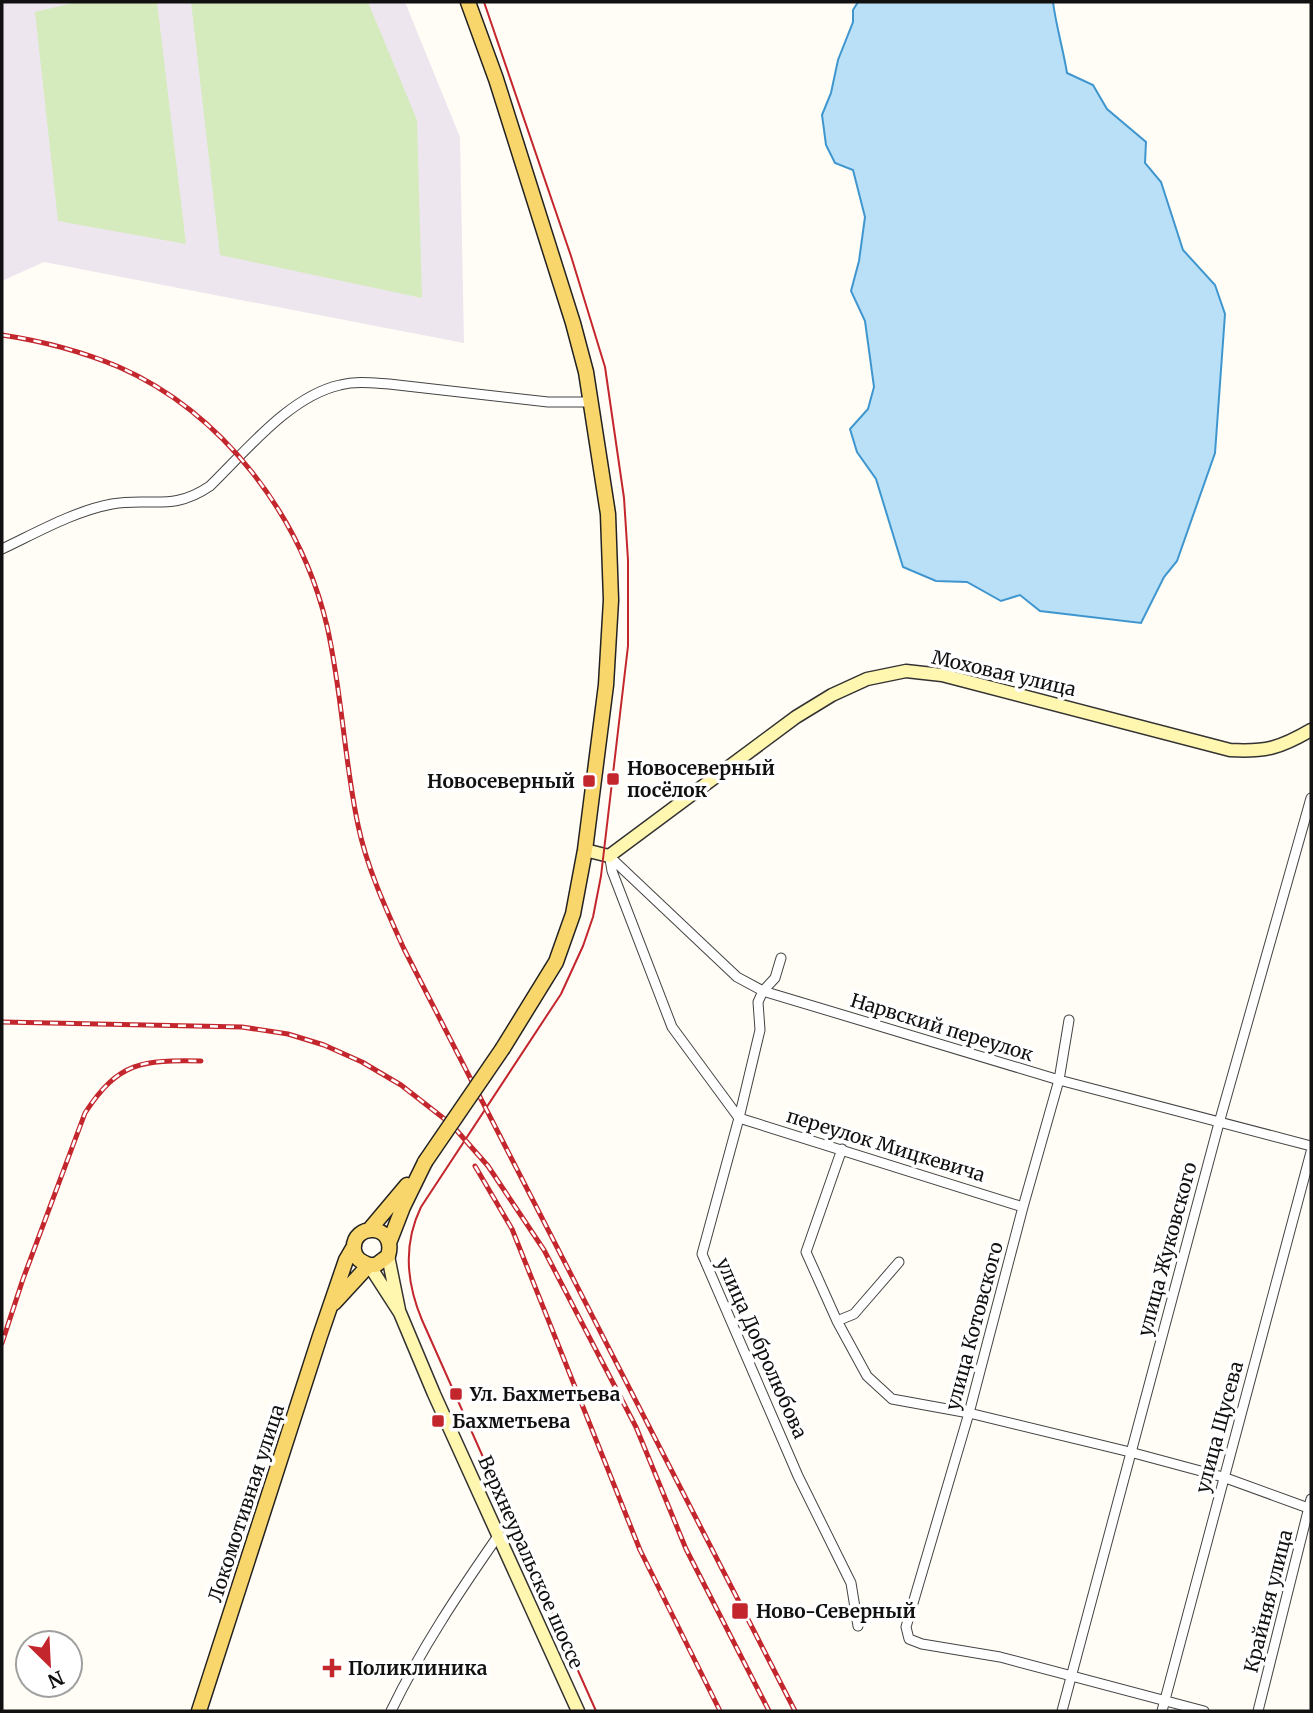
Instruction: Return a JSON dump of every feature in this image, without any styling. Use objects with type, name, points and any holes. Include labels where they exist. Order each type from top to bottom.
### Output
[{"type":"main road","points":[[425,1162],[403,1208],[389,1249],[376,1265],[361,1262],[356,1256],[355,1240],[370,1229],[425,1162],[503,1048],[556,962],[573,914],[585,850],[606,685],[611,600],[608,514],[592,402],[573,323],[496,79],[468,2]]},
{"type":"main road","points":[[370,1229],[385,1235],[389,1249]]},
{"type":"main road","name":"Локомотивная улица","points":[[199,1711],[320,1336],[346,1260],[354,1248]]},
{"type":"main road","points":[[331,1307],[369,1265]]},
{"type":"street","points":[[2,549],[49,527],[112,504],[185,500],[197,495],[300,402],[320,391],[341,385],[363,382],[548,402],[592,402]]},
{"type":"street","name":"Моховая улица","points":[[609,856],[832,695],[866,679],[905,671],[942,674],[1230,750],[1257,752],[1281,746],[1311,730]]},
{"type":"street","name":"улица Жуковского","points":[[1062,1711],[1130,1452],[1311,798]]},
{"type":"street","points":[[585,850],[609,856],[612,871],[672,1027],[739,1118]]},
{"type":"street","name":"Нарвский переулок","points":[[609,856],[737,977],[762,991],[1059,1080],[1311,1146]]},
{"type":"street","name":"улица Добролюбова","points":[[781,958],[775,978],[762,991],[757,1010],[760,1030],[702,1254],[798,1476],[851,1583],[858,1626]]},
{"type":"street","name":"улица Котовского","points":[[1069,1020],[1059,1080],[969,1413],[906,1627],[908,1639],[922,1644],[1000,1657],[1071,1676]]},
{"type":"street","name":"переулок Мицкевича","points":[[739,1118],[1023,1206]]},
{"type":"street","points":[[842,1149],[806,1252],[837,1321],[867,1376],[892,1399],[969,1413],[1130,1452],[1223,1477],[1310,1506]]},
{"type":"street","name":"улица Щусева","points":[[1163,1706],[1311,1152]]},
{"type":"street","points":[[389,1249],[400,1313]]},
{"type":"street","points":[[837,1321],[854,1314],[900,1262]]},
{"type":"street","points":[[369,1265],[400,1313]]},
{"type":"street","name":"Верхнеуральское шоссе","points":[[400,1313],[578,1711]]},
{"type":"street","name":"Крайняя улица","points":[[1258,1711],[1310,1506]]},
{"type":"street","points":[[391,1711],[407,1678],[453,1600],[498,1535]]},
{"type":"street","points":[[1071,1676],[1163,1706],[1204,1711]]},
{"type":"shaded area","points":[[2,2],[405,2],[460,137],[464,343],[44,262],[2,281]]},
{"type":"green space","points":[[77,2],[157,2],[186,244],[58,221],[35,12]]},
{"type":"green space","points":[[191,2],[368,2],[417,120],[422,298],[220,255]]},
{"type":"water","points":[[858,2],[1053,2],[1067,73],[1093,85],[1107,109],[1146,142],[1145,163],[1161,182],[1183,250],[1215,285],[1225,314],[1215,453],[1177,561],[1164,577],[1141,623],[1040,611],[1020,595],[1001,601],[967,582],[936,581],[903,567],[876,479],[857,452],[850,429],[868,409],[874,387],[865,321],[851,291],[859,261],[865,217],[853,170],[835,163],[826,145],[822,115],[831,93],[838,60],[853,22],[853,10]]},
{"type":"tram line","points":[[484,2],[571,256],[605,367],[624,498],[628,560],[628,646],[601,876],[593,917],[583,946],[561,994],[421,1207],[411,1235],[409,1263],[413,1292],[422,1320],[596,1711]]},
{"type":"railway","points":[[2,335],[90,356],[119,367],[157,387],[192,411],[224,440],[252,472],[277,508],[315,585],[327,626],[358,825],[366,857],[384,904],[404,949],[795,1711]]},
{"type":"railway","points":[[2,1022],[242,1027],[288,1034],[324,1045],[362,1062],[401,1085],[451,1124],[488,1166],[544,1250],[636,1427],[686,1549],[769,1711]]},
{"type":"railway","points":[[2,1343],[85,1113],[109,1083],[134,1067],[163,1061],[201,1061]]},
{"type":"railway","points":[[475,1166],[512,1229],[640,1550],[720,1711]]},
{"type":"place","name":"Новосеверный посёлок","points":[[613,779]]},
{"type":"place","name":"Новосеверный","points":[[589,781]]},
{"type":"place","name":"Ул. Бахметьева","points":[[456,1394]]},
{"type":"place","name":"Бахметьева","points":[[438,1421]]},
{"type":"place","name":"Ново-Северный","points":[[740,1611]]},
{"type":"place","name":"Поликлиника","points":[[332,1668]]}]
